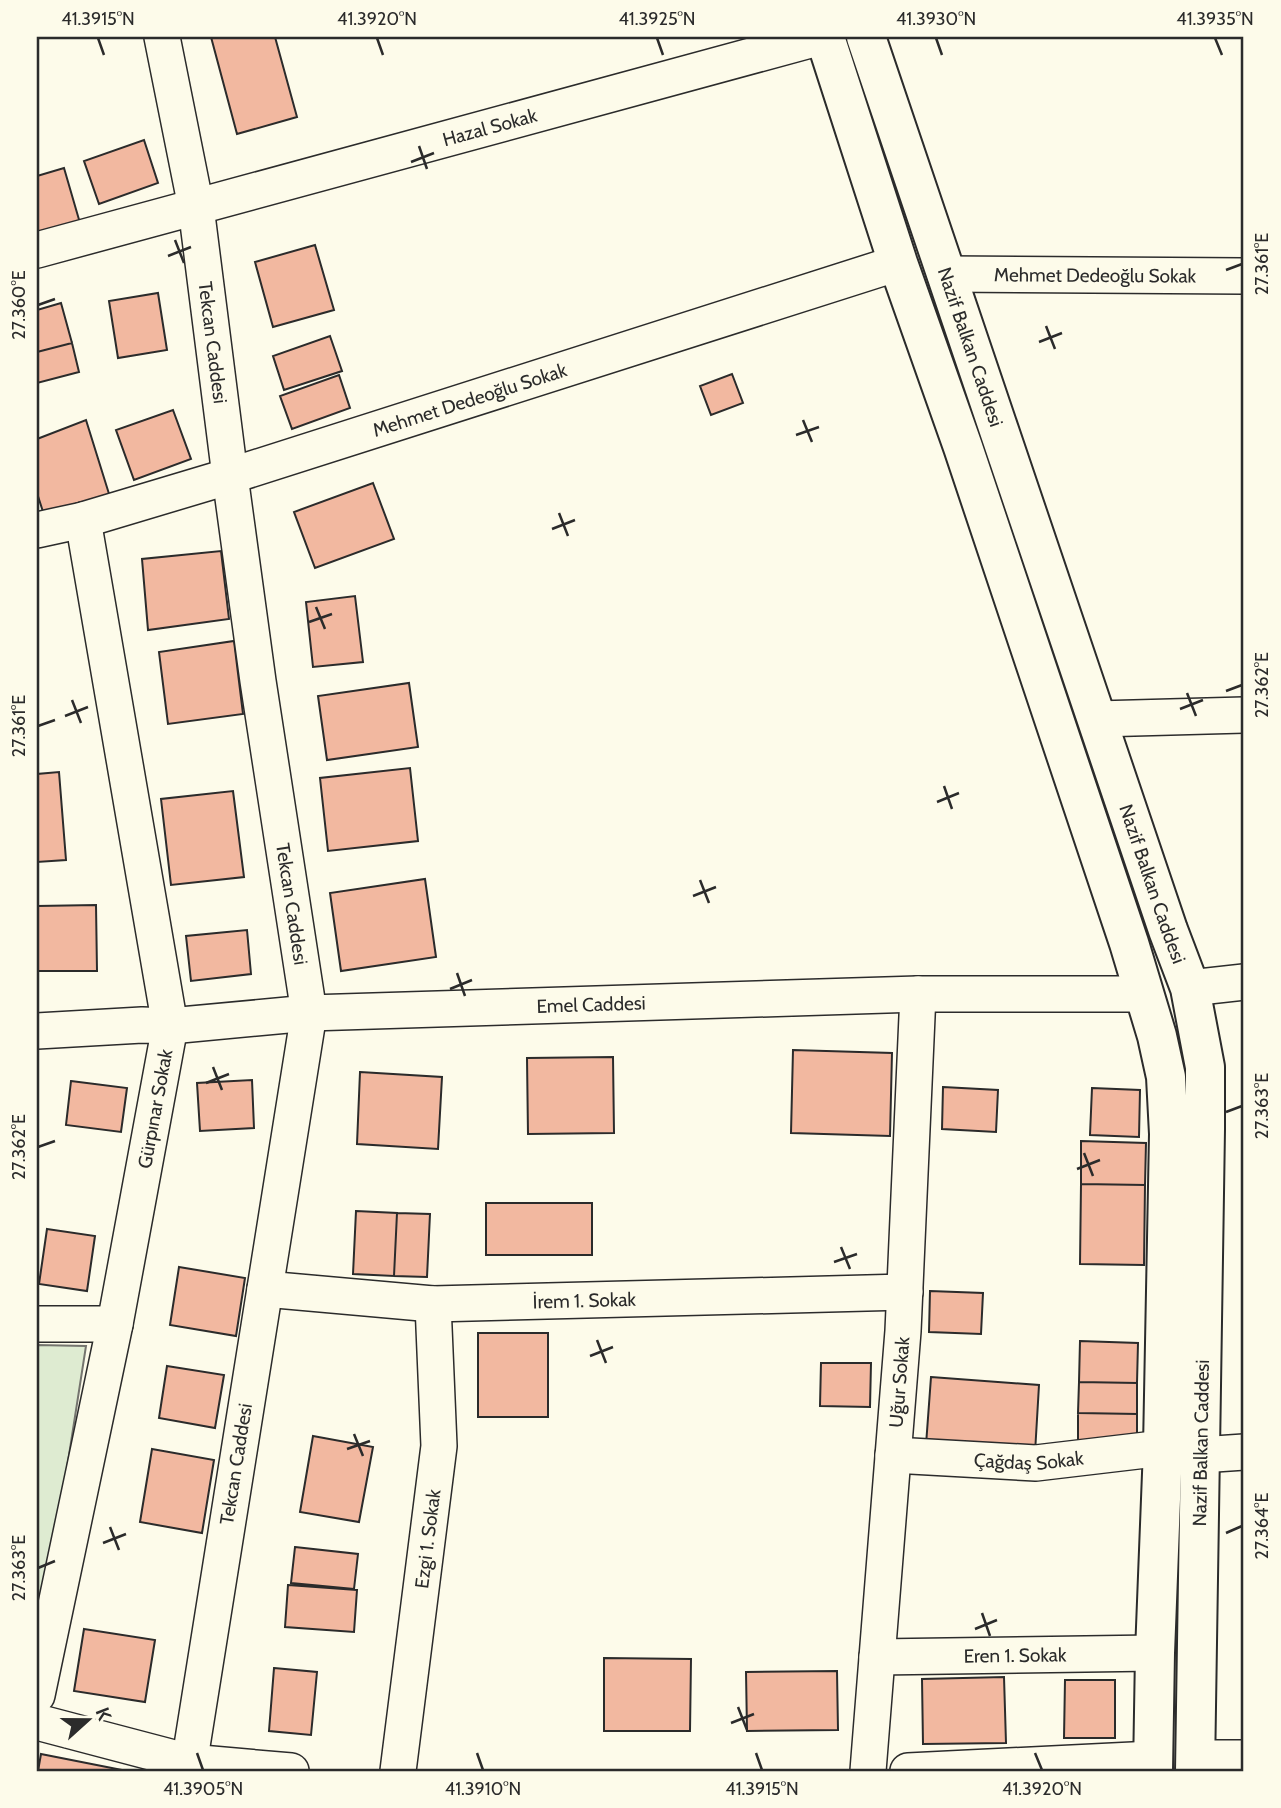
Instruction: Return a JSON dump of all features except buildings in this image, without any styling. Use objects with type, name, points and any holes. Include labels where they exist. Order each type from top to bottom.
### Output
[{"type":"main road","name":"Nazif Balkan Caddesi","points":[[823,37],[1145,994],[1166,1077],[1169,1134],[1153,1765]]},
{"type":"main road","name":"Nazif Balkan Caddesi","points":[[866,37],[1159,904],[1190,988],[1205,1067],[1195,1765]]},
{"type":"main road","points":[[1145,994],[1190,988]]},
{"type":"street","name":"Tekcan Caddesi","points":[[162,37],[196,207],[258,681],[309,1013],[188,1767]]},
{"type":"street","name":"Hazal Sokak","points":[[37,250],[823,37]]},
{"type":"street","name":"Mehmet Dedeoğlu Sokak","points":[[37,530],[83,520],[230,476],[898,262]]},
{"type":"street","name":"Mehmet Dedeoğlu Sokak","points":[[945,274],[1244,276]]},
{"type":"street","name":"Gürpınar Sokak","points":[[37,1695],[115,1324],[170,1026],[83,520]]},
{"type":"street","points":[[1097,719],[1244,715]]},
{"type":"street","points":[[1190,988],[1244,982]]},
{"type":"street","name":"Emel Caddesi","points":[[37,1031],[170,1026],[309,1013],[918,994],[1145,994]]},
{"type":"street","name":"Uğur Sokak","points":[[868,1771],[905,1292],[918,994]]},
{"type":"street","name":"İrem 1. Sokak","points":[[265,1289],[433,1304],[905,1292]]},
{"type":"street","name":"Ezgi 1. Sokak","points":[[398,1771],[439,1447],[433,1304]]},
{"type":"street","points":[[37,1324],[115,1324]]},
{"type":"street","name":"Çağdaş Sokak","points":[[893,1455],[1036,1463],[1163,1448]]},
{"type":"street","points":[[1200,1455],[1244,1452]]},
{"type":"street","name":"Eren 1. Sokak","points":[[877,1657],[1154,1653]]},
{"type":"street","points":[[37,1722],[188,1767],[291,1771]]},
{"type":"street","points":[[1195,1765],[1244,1758]]},
{"type":"street","points":[[908,1771],[1153,1765]]},
{"type":"green space","points":[[37,1345],[86,1346],[43,1622],[37,1620]]}]
